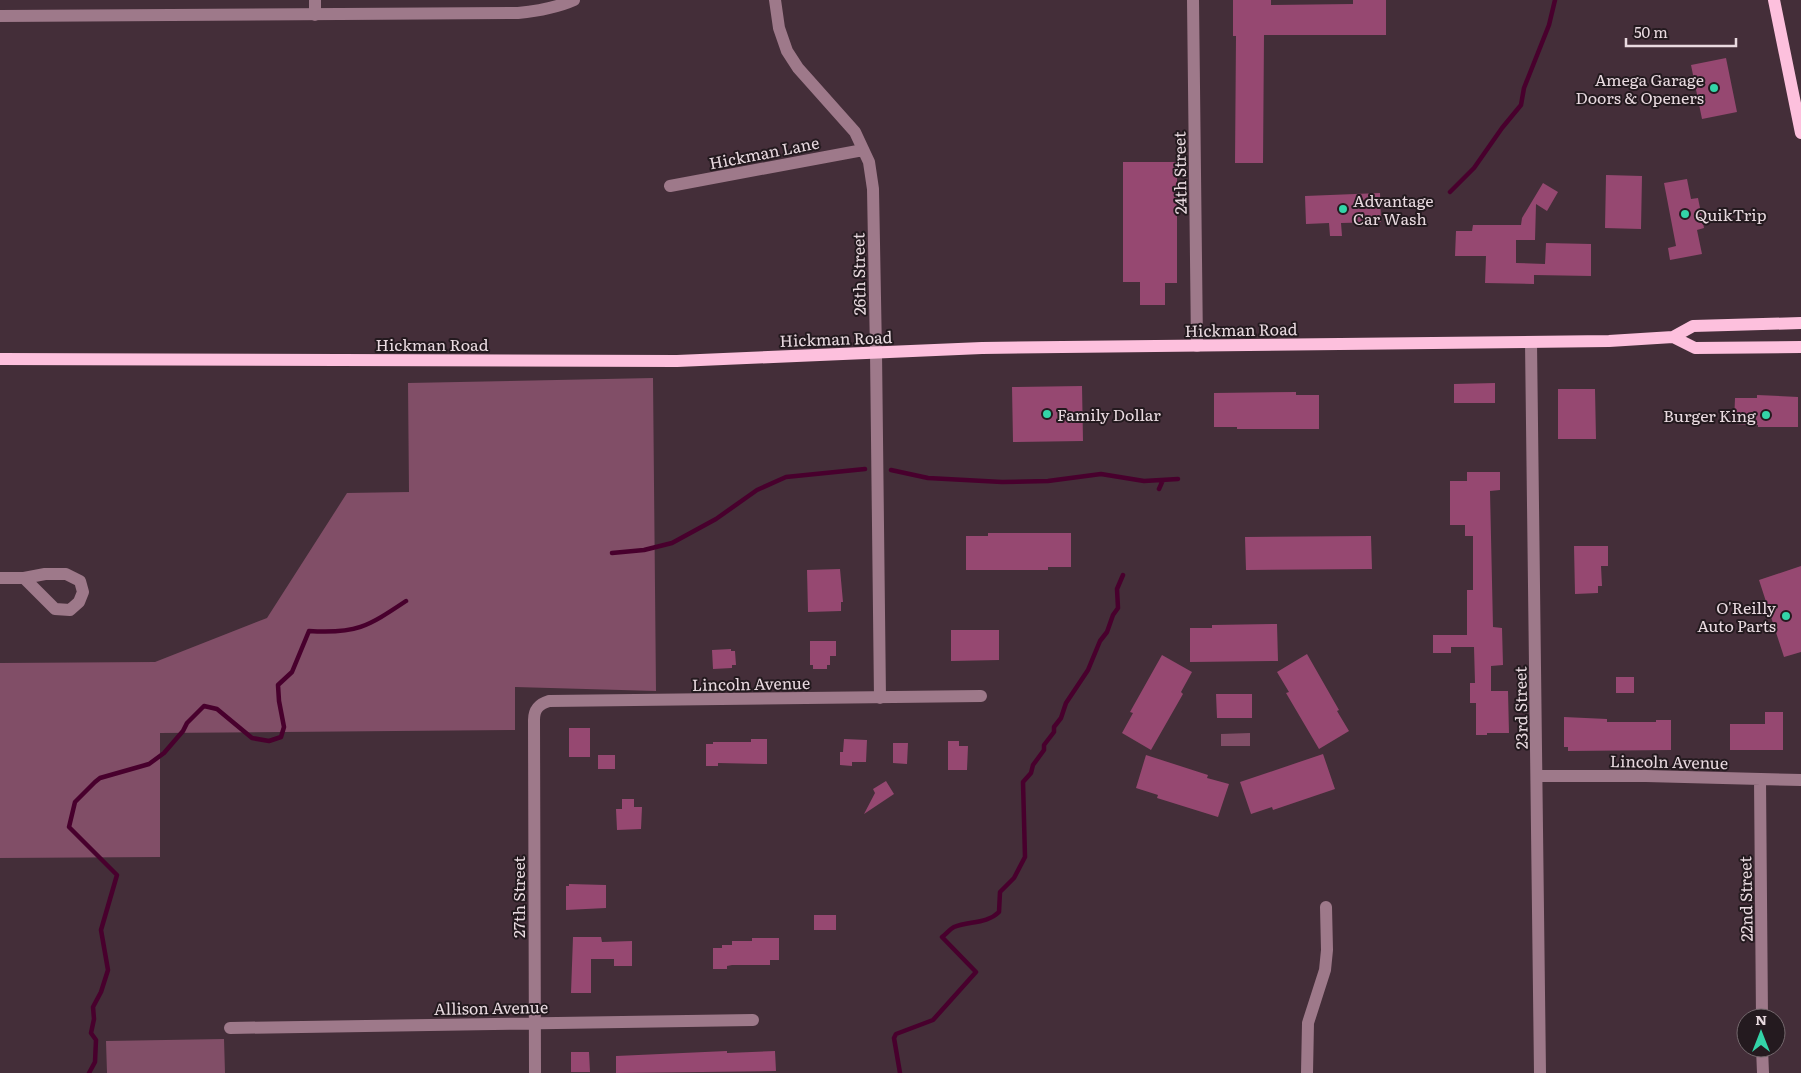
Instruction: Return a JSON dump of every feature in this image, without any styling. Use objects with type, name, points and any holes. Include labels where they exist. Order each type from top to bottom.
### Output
[{"type":"main road","points":[[1774,0],[1801,133]]},
{"type":"main road","name":"Hickman Road","points":[[0,359],[676,361],[982,348],[1609,341],[1673,337],[1693,326],[1801,323]]},
{"type":"main road","name":"Hickman Road","points":[[1673,337],[1695,348],[1801,347]]},
{"type":"street","points":[[315,0],[315,15]]},
{"type":"street","points":[[0,16],[465,14],[540,5],[562,5],[574,0]]},
{"type":"street","name":"26th Street","points":[[776,0],[779,28],[787,51],[798,68],[855,132],[869,162],[873,189],[880,698]]},
{"type":"street","name":"24th Street","points":[[1193,0],[1197,346]]},
{"type":"street","name":"Hickman Lane","points":[[670,186],[863,150]]},
{"type":"street","name":"23rd Street","points":[[1531,342],[1540,1073]]},
{"type":"street","points":[[0,578],[24,578]]},
{"type":"street","name":"Lincoln Avenue","points":[[534,720],[534,713],[537,707],[549,701],[981,696]]},
{"type":"street","name":"27th Street","points":[[534,720],[536,1073]]},
{"type":"street","name":"Lincoln Avenue","points":[[1537,776],[1646,776],[1801,780]]},
{"type":"street","name":"22nd Street","points":[[1760,780],[1762,1008]]},
{"type":"street","points":[[1307,1073],[1306,1043],[1308,1023],[1312,1005],[1325,970],[1327,950],[1326,907]]},
{"type":"street","name":"Allison Avenue","points":[[230,1028],[753,1020]]},
{"type":"street","points":[[1762,1058],[1763,1073]]},
{"type":"shaded area","points":[[653,378],[656,691],[515,687],[515,730],[160,733],[160,857],[0,858],[0,663],[155,662],[267,618],[347,493],[409,492],[408,383]]},
{"type":"shaded area","points":[[1250,733],[1250,746],[1221,746],[1221,734]]},
{"type":"shaded area","points":[[224,1039],[225,1073],[107,1073],[106,1041]]},
{"type":"building","points":[[1233,0],[1271,0],[1271,5],[1353,4],[1353,0],[1386,0],[1386,35],[1264,35],[1263,163],[1235,163],[1236,36],[1233,36]]},
{"type":"building","name":"Amega Garage Doors & Openers","points":[[1726,58],[1737,112],[1702,119],[1691,65]]},
{"type":"building","points":[[1123,162],[1177,162],[1177,283],[1165,283],[1165,305],[1140,305],[1140,282],[1123,282]]},
{"type":"building","points":[[1606,175],[1642,176],[1641,229],[1605,228]]},
{"type":"building","name":"QuikTrip","points":[[1687,179],[1691,199],[1698,198],[1704,228],[1697,230],[1702,254],[1670,260],[1668,248],[1676,246],[1664,183]]},
{"type":"building","points":[[1543,183],[1558,192],[1547,211],[1536,204],[1535,240],[1516,240],[1516,263],[1545,264],[1546,243],[1591,244],[1591,276],[1534,275],[1534,284],[1485,283],[1486,256],[1455,256],[1456,231],[1472,231],[1473,225],[1521,225],[1522,218]]},
{"type":"building","name":"Advantage Car Wash","points":[[1380,193],[1381,222],[1341,223],[1342,236],[1330,236],[1329,223],[1306,224],[1305,196]]},
{"type":"building","points":[[1495,383],[1495,403],[1454,403],[1454,384]]},
{"type":"building","name":"Family Dollar","points":[[1082,386],[1083,441],[1013,442],[1012,387]]},
{"type":"building","points":[[1558,389],[1595,389],[1596,439],[1558,439]]},
{"type":"building","points":[[1296,392],[1296,395],[1319,395],[1319,429],[1237,429],[1237,427],[1214,427],[1214,393]]},
{"type":"building","name":"Burger King","points":[[1757,395],[1798,397],[1798,427],[1758,427],[1758,425],[1734,424],[1735,398],[1757,398]]},
{"type":"building","points":[[1467,472],[1500,472],[1500,490],[1490,491],[1493,627],[1502,628],[1503,665],[1491,666],[1491,691],[1508,691],[1509,733],[1476,735],[1476,703],[1470,703],[1470,683],[1475,683],[1474,647],[1451,647],[1451,653],[1433,653],[1433,635],[1467,635],[1467,590],[1473,590],[1473,536],[1465,536],[1465,525],[1450,525],[1450,481],[1467,481]]},
{"type":"building","points":[[988,533],[1071,533],[1071,567],[1048,567],[1048,570],[966,570],[966,536],[988,536]]},
{"type":"building","points":[[1371,536],[1372,569],[1246,570],[1245,537]]},
{"type":"building","points":[[1574,546],[1608,546],[1608,566],[1601,566],[1602,586],[1598,586],[1598,593],[1575,594]]},
{"type":"building","name":"O'Reilly Auto Parts","points":[[1801,566],[1801,652],[1784,657],[1759,580]]},
{"type":"building","points":[[840,569],[843,602],[841,602],[841,611],[808,612],[807,570]]},
{"type":"building","points":[[1277,624],[1278,661],[1190,662],[1190,628],[1212,628],[1212,625]]},
{"type":"building","points":[[951,630],[999,630],[999,660],[951,661]]},
{"type":"building","points":[[810,641],[836,641],[836,656],[830,656],[830,665],[827,665],[827,669],[813,669],[813,665],[810,665]]},
{"type":"building","points":[[731,649],[731,651],[735,651],[736,665],[732,665],[732,668],[713,669],[712,650]]},
{"type":"building","points":[[1307,654],[1349,731],[1319,749],[1286,693],[1289,692],[1277,672]]},
{"type":"building","points":[[1162,655],[1192,672],[1181,692],[1183,694],[1151,750],[1122,733],[1133,713],[1130,712]]},
{"type":"building","points":[[1616,677],[1634,677],[1634,693],[1616,693]]},
{"type":"building","points":[[1216,694],[1252,694],[1252,718],[1217,718]]},
{"type":"building","points":[[1765,712],[1783,712],[1783,750],[1730,750],[1730,724],[1765,724]]},
{"type":"building","points":[[1564,717],[1607,719],[1607,722],[1656,722],[1656,720],[1671,720],[1671,750],[1568,751],[1568,747],[1564,747]]},
{"type":"building","points":[[569,728],[590,728],[590,757],[569,757]]},
{"type":"building","points":[[751,739],[767,739],[767,764],[718,763],[718,766],[706,766],[706,744],[713,744],[713,742],[751,742]]},
{"type":"building","points":[[844,739],[867,740],[866,762],[852,762],[852,766],[840,765],[840,752],[843,752]]},
{"type":"building","points":[[948,741],[959,741],[959,746],[968,746],[967,770],[948,770]]},
{"type":"building","points":[[893,743],[908,743],[907,764],[893,763]]},
{"type":"building","points":[[1323,754],[1335,789],[1273,810],[1272,807],[1251,814],[1240,782]]},
{"type":"building","points":[[598,755],[615,755],[615,769],[598,769]]},
{"type":"building","points":[[1146,755],[1208,775],[1207,778],[1229,784],[1218,817],[1157,798],[1158,795],[1136,788]]},
{"type":"building","points":[[886,781],[894,794],[864,814],[875,793],[873,789]]},
{"type":"building","points":[[622,799],[634,799],[634,807],[642,807],[641,829],[617,830],[616,809],[622,809]]},
{"type":"building","points":[[569,884],[606,885],[606,908],[566,910],[566,886],[569,886]]},
{"type":"building","points":[[814,915],[836,915],[836,930],[814,930]]},
{"type":"building","points":[[573,937],[601,937],[602,942],[632,941],[632,966],[614,966],[614,959],[591,959],[591,993],[571,993]]},
{"type":"building","points":[[752,938],[779,938],[779,960],[770,960],[770,965],[732,965],[727,966],[727,969],[713,969],[713,948],[722,948],[722,945],[732,945],[732,941],[752,941]]},
{"type":"building","points":[[727,1051],[727,1053],[775,1051],[776,1071],[616,1073],[616,1056]]},
{"type":"building","points":[[571,1052],[589,1052],[590,1072],[571,1072]]},
{"type":"waterway","points":[[1450,192],[1474,168],[1521,105],[1524,88],[1549,25],[1555,0]]},
{"type":"waterway","points":[[612,553],[644,550],[672,543],[716,519],[757,490],[786,477],[865,469]]},
{"type":"waterway","points":[[891,470],[928,478],[1002,482],[1048,481],[1101,474],[1144,481],[1178,479]]},
{"type":"waterway","points":[[1159,489],[1163,480]]},
{"type":"waterway","points":[[900,1073],[894,1038],[896,1034],[933,1020],[976,972],[942,937],[954,927],[989,919],[999,912],[1000,892],[1014,878],[1025,857],[1023,782],[1031,773],[1033,765],[1044,750],[1044,745],[1054,732],[1054,727],[1061,718],[1066,703],[1088,670],[1100,641],[1107,632],[1113,615],[1118,608],[1117,589],[1123,575]]},
{"type":"waterway","points":[[89,1073],[95,1062],[96,1040],[91,1033],[94,1019],[93,1007],[101,992],[108,970],[101,930],[117,875],[69,827],[75,802],[100,778],[149,764],[164,753],[183,731],[187,723],[204,706],[217,709],[252,738],[269,741],[281,737],[284,727],[278,685],[292,672],[309,631],[325,632],[361,627],[371,623],[406,601]]},
{"type":"place","name":"Amega Garage Doors & Openers","points":[[1714,88]]},
{"type":"place","name":"Advantage Car Wash","points":[[1343,209]]},
{"type":"place","name":"QuikTrip","points":[[1685,214]]},
{"type":"place","name":"Family Dollar","points":[[1047,414]]},
{"type":"place","name":"Burger King","points":[[1766,415]]},
{"type":"place","name":"O'Reilly Auto Parts","points":[[1786,616]]}]
